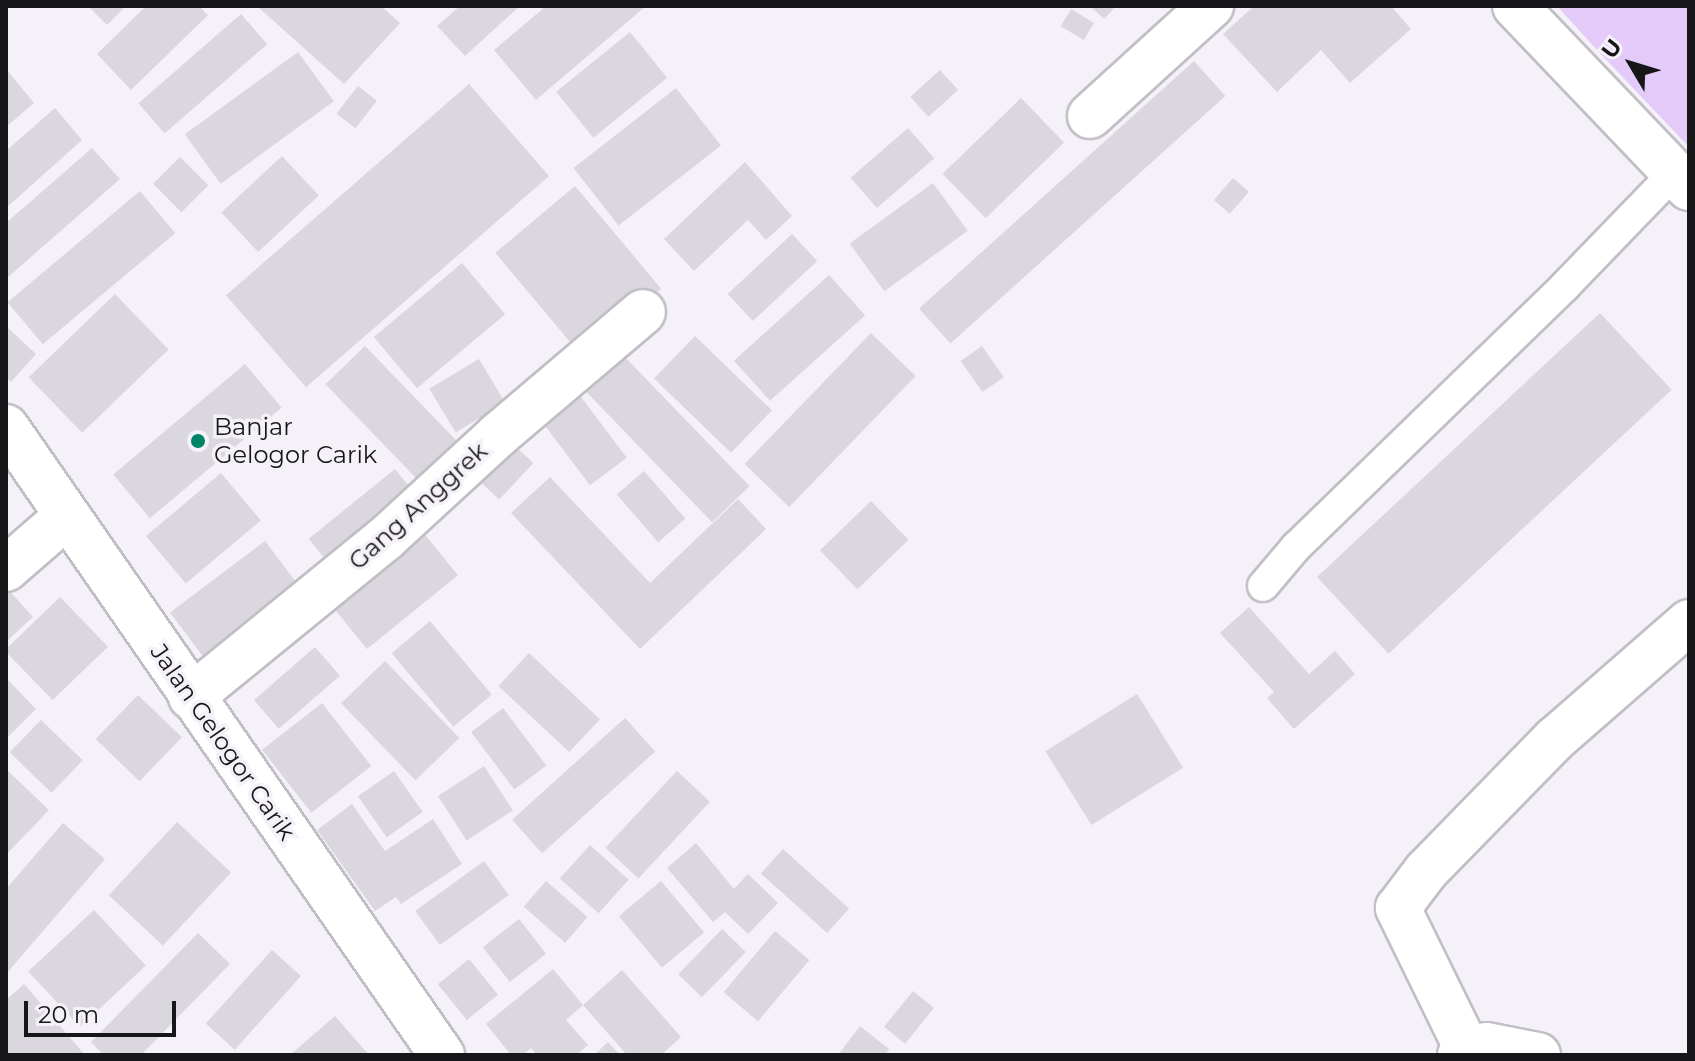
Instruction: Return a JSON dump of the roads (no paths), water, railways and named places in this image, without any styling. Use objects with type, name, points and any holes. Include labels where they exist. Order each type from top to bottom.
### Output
[{"type":"street","points":[[1090,116],[1211,6]]},
{"type":"street","points":[[1515,6],[1681,180]]},
{"type":"street","name":"Gang Anggrek","points":[[191,697],[385,539],[498,435],[643,312]]},
{"type":"street","name":"Jalan Gelogor Carik","points":[[6,427],[442,1055]]},
{"type":"street","points":[[6,569],[67,516]]},
{"type":"street","points":[[1538,1055],[1487,1045],[1463,1051],[1398,908],[1426,871],[1555,739],[1689,622]]},
{"type":"lane","points":[[1263,586],[1296,547],[1565,286],[1681,180]]},
{"type":"place","name":"Banjar Gelogor Carik","points":[[198,441]]}]
